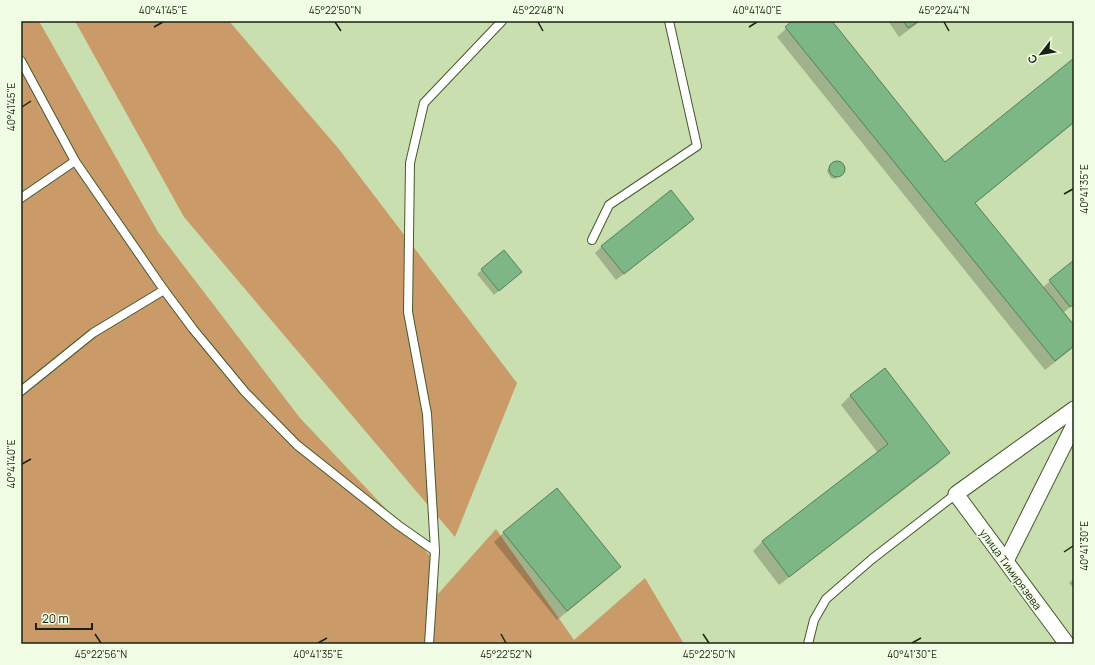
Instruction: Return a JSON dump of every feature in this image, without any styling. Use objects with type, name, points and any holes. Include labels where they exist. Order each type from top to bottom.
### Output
[{"type":"street","points":[[956,494],[1074,408]]},
{"type":"street","points":[[1006,561],[1074,425]]},
{"type":"street","name":"улица Тимирязева","points":[[956,494],[1067,644]]},
{"type":"lane","points":[[429,644],[435,552],[427,414],[408,312],[410,163],[424,103],[502,21]]},
{"type":"lane","points":[[592,240],[609,206],[697,146],[669,21]]},
{"type":"lane","points":[[21,61],[75,161],[164,290],[193,329],[245,392],[297,445],[398,526],[435,552]]},
{"type":"lane","points":[[21,198],[75,161]]},
{"type":"lane","points":[[21,391],[93,333],[164,290]]},
{"type":"lane","points":[[808,644],[814,620],[826,599],[872,559],[956,494]]},
{"type":"shaded area","points":[[21,21],[39,21],[158,232],[300,418],[436,562],[438,594],[496,529],[574,640],[645,578],[684,644],[21,644]]},
{"type":"shaded area","points":[[75,21],[229,21],[338,148],[517,383],[455,537],[184,217]]},
{"type":"building","points":[[792,21],[832,21],[945,162],[1074,58],[1074,122],[975,203],[1074,325],[1074,346],[1055,361],[785,27]]},
{"type":"building","points":[[903,21],[919,21],[908,28]]},
{"type":"building","points":[[834,161],[840,161],[845,166],[843,175],[840,177],[834,177],[829,172],[829,166]]},
{"type":"building","points":[[671,190],[694,219],[624,274],[601,246]]},
{"type":"building","points":[[504,250],[522,272],[499,291],[481,269]]},
{"type":"building","points":[[1074,260],[1074,304],[1070,307],[1049,280]]},
{"type":"building","points":[[885,368],[950,453],[789,577],[762,541],[888,444],[850,395]]},
{"type":"building","points":[[557,488],[621,567],[567,611],[503,532]]}]
